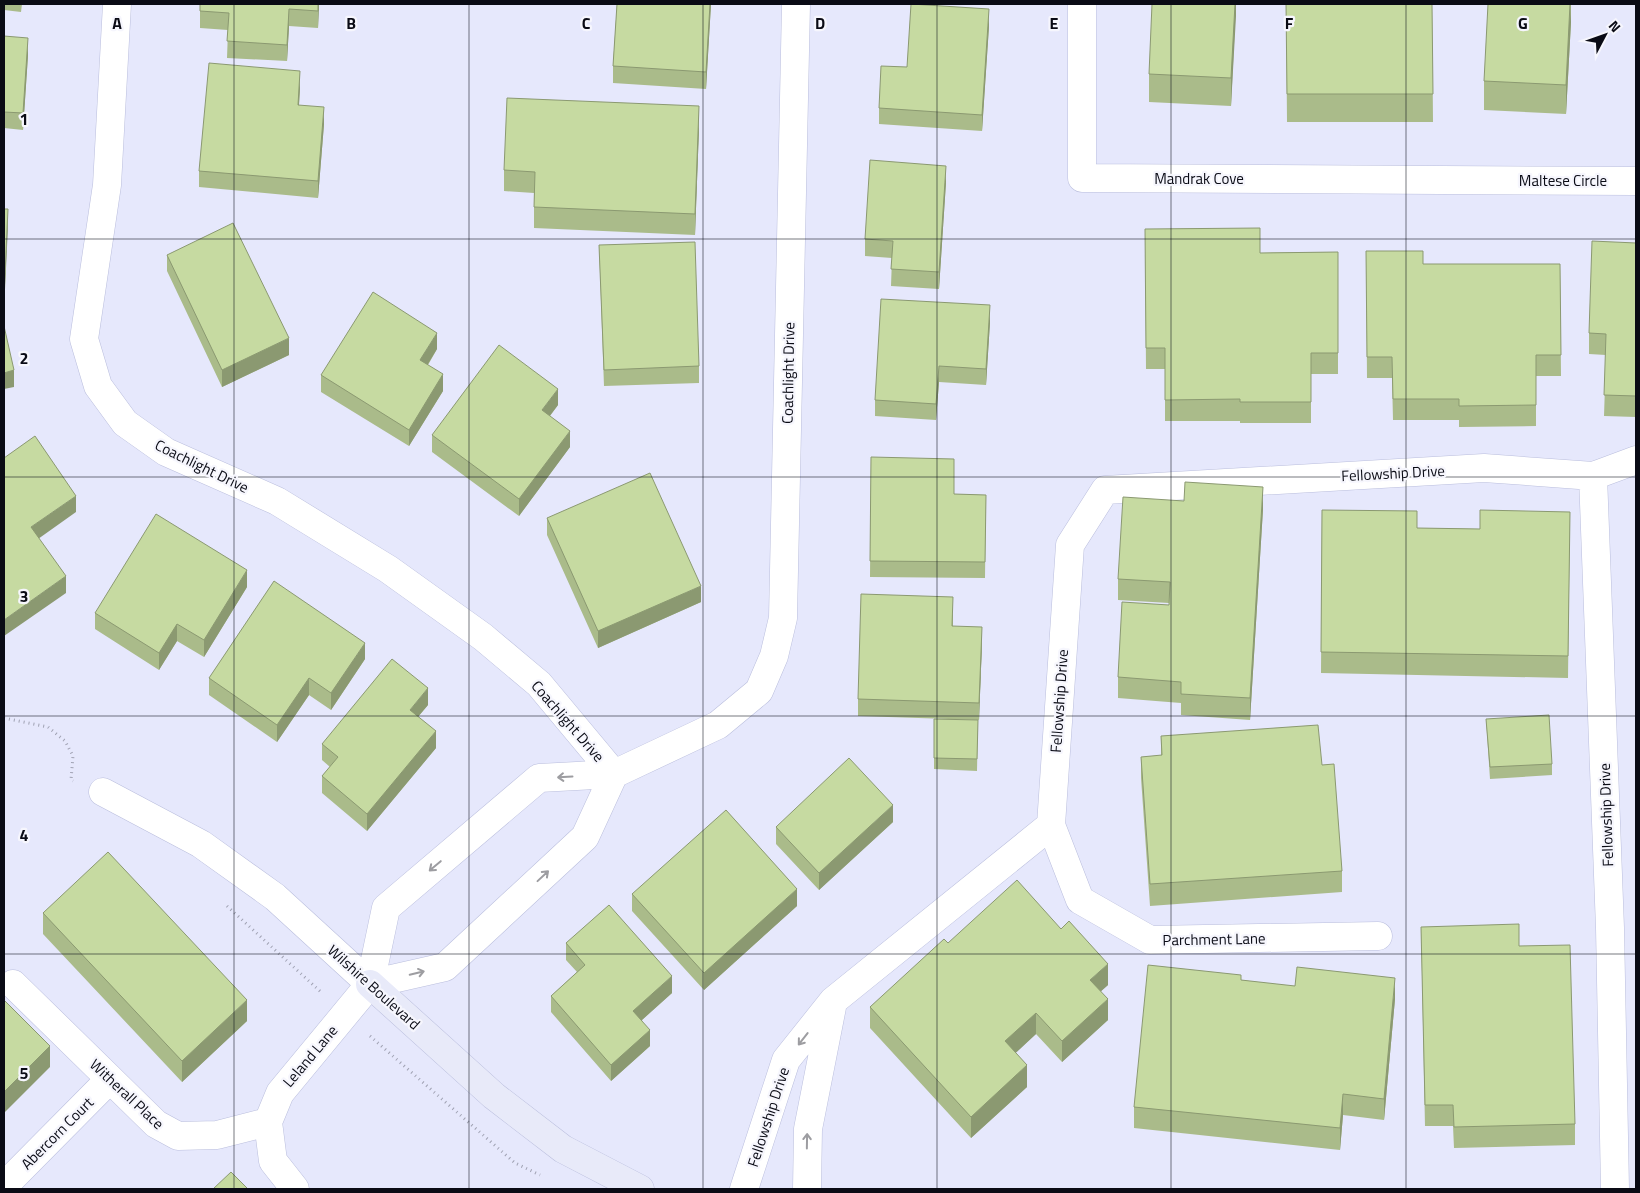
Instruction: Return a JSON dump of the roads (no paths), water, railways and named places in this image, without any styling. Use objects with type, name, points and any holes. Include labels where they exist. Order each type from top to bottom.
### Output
[{"type":"street","name":"Coachlight Drive","points":[[117,4],[107,185],[84,339],[98,386],[125,423],[166,452],[277,501],[388,569],[483,637],[539,684],[614,774]]},
{"type":"street","name":"Coachlight Drive","points":[[614,774],[585,837],[445,967],[370,984],[386,908],[539,778],[614,774],[718,725],[759,691],[774,656],[783,618],[796,4]]},
{"type":"street","name":"Mandrak Cove","points":[[1082,4],[1082,178],[1490,180]]},
{"type":"street","name":"Maltese Circle","points":[[1490,180],[1636,180]]},
{"type":"street","points":[[1594,476],[1636,460]]},
{"type":"street","name":"Fellowship Drive","points":[[744,1189],[786,1060],[833,1000],[1051,826],[1070,545],[1105,490],[1484,468],[1594,476],[1610,928],[1615,1189]]},
{"type":"street","name":"Wilshire Boulevard","points":[[103,792],[202,844],[275,897],[494,1096],[563,1149],[640,1189]]},
{"type":"street","name":"Parchment Lane","points":[[1051,826],[1080,900],[1150,940],[1378,936]]},
{"type":"street","name":"Witherall Place","points":[[13,984],[156,1124],[178,1136],[217,1135],[268,1122]]},
{"type":"street","name":"Leland Lane","points":[[295,1189],[273,1161],[268,1122],[280,1093],[370,984]]},
{"type":"street","points":[[806,1189],[808,1129],[833,1000]]},
{"type":"street","name":"Abercorn Court","points":[[4,1186],[110,1080]]}]
